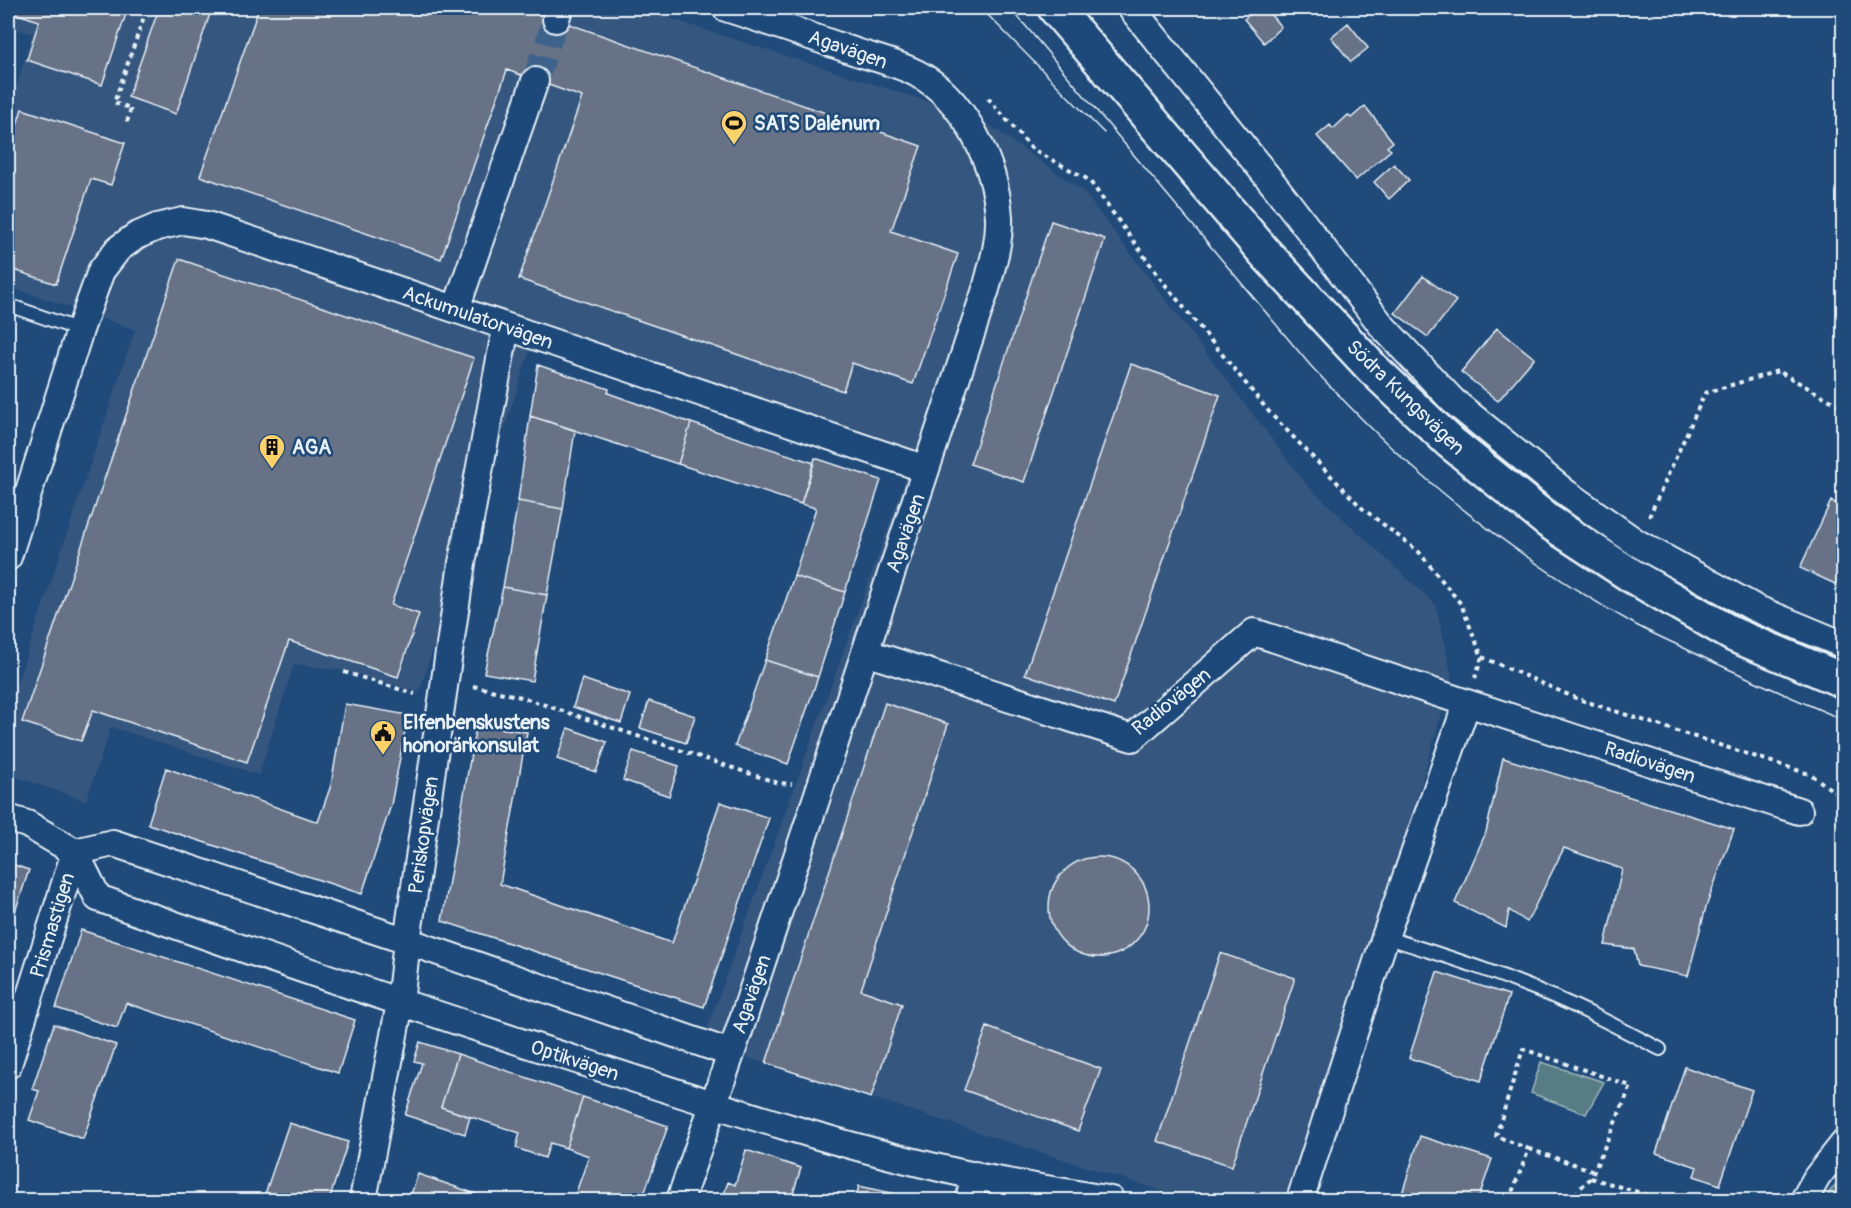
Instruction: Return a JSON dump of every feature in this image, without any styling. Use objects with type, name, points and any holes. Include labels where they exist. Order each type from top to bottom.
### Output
[{"type":"main road","name":"Södra Kungsvägen","points":[[1055,8],[1265,253],[1372,368],[1450,442],[1548,521],[1632,576],[1734,635],[1844,681]]},
{"type":"street","name":"Agavägen","points":[[680,1200],[739,1031],[986,289],[997,246],[999,218],[994,183],[983,151],[964,116],[945,94],[916,73],[726,8]]},
{"type":"street","name":"Södra Kungsvägen","points":[[1131,8],[1275,186],[1383,327],[1453,401],[1566,493],[1637,543],[1755,608],[1844,645]]},
{"type":"street","points":[[456,309],[535,81]]},
{"type":"street","name":"Ackumulatorvägen","points":[[8,557],[101,271],[118,249],[136,236],[158,227],[183,221],[207,225],[926,469]]},
{"type":"street","name":"Periskopvägen","points":[[363,1200],[400,1003],[462,563],[506,327]]},
{"type":"street","name":"Radiovägen","points":[[865,652],[1132,738],[1254,632],[1799,811]]},
{"type":"street","points":[[1300,1200],[1385,937],[1467,703]]},
{"type":"street","points":[[8,818],[27,824],[75,852],[112,843],[407,941],[730,1053]]},
{"type":"street","name":"Optikvägen","points":[[75,852],[98,898],[400,1003],[712,1104],[836,1141],[975,1175],[1112,1200]]},
{"type":"street","name":"Prismastigen","points":[[8,1065],[75,852]]},
{"type":"street","points":[[1804,1200],[1817,1177],[1844,1143]]},
{"type":"street","points":[[969,1200],[975,1175]]},
{"type":"lane","points":[[8,305],[80,330]]},
{"type":"lane","points":[[1385,937],[1520,983],[1591,1013],[1660,1049]]},
{"type":"path","points":[[128,122],[131,108],[114,103],[147,8]]},
{"type":"path","points":[[984,93],[1032,149],[1089,180],[1163,282],[1270,412],[1362,508],[1419,552],[1461,604],[1482,657],[1578,699],[1812,775],[1837,794],[1844,819]]},
{"type":"path","points":[[1637,543],[1706,393],[1778,371],[1837,404],[1844,401]]},
{"type":"path","points":[[344,672],[444,691],[521,696],[778,783],[820,787]]},
{"type":"path","points":[[1574,1200],[1578,1190],[1591,1178],[1631,1086],[1523,1049],[1496,1136],[1594,1171]]},
{"type":"path","points":[[1509,1200],[1529,1149]]},
{"type":"path","points":[[1591,1178],[1664,1200]]},
{"type":"shaded area","points":[[8,8],[638,8],[979,118],[1083,191],[1306,484],[1436,605],[1452,678],[1299,1200],[1189,1200],[702,1043],[914,456],[536,331],[419,692],[345,671],[294,664],[259,775],[111,727],[86,801],[8,774],[8,710],[135,330],[8,286],[8,115],[32,34],[8,26]]},
{"type":"green space","points":[[1541,1062],[1604,1082],[1586,1114],[1531,1093]]},
{"type":"green space","points":[[1843,1178],[1843,1200],[1826,1200],[1830,1191]]},
{"type":"building","points":[[8,8],[128,8],[102,85],[27,60],[39,21],[8,11]]},
{"type":"building","points":[[159,8],[212,8],[176,114],[128,97]]},
{"type":"building","points":[[259,8],[523,8],[921,146],[891,231],[958,254],[913,384],[852,363],[843,391],[519,279],[582,97],[507,70],[441,259],[200,176]]},
{"type":"building","points":[[1258,8],[1265,8],[1281,27],[1264,43],[1244,19]]},
{"type":"building","points":[[1348,23],[1368,48],[1351,62],[1331,37]]},
{"type":"building","points":[[1365,106],[1393,142],[1387,147],[1391,150],[1356,180],[1317,136],[1330,125],[1333,129],[1348,115],[1351,118]]},
{"type":"building","points":[[22,109],[125,143],[111,185],[91,179],[56,284],[8,268],[8,153]]},
{"type":"building","points":[[1394,164],[1409,180],[1389,199],[1374,182]]},
{"type":"building","points":[[1051,221],[1105,239],[1024,482],[970,464]]},
{"type":"building","name":"AGA","points":[[179,259],[474,358],[391,605],[419,614],[398,677],[289,641],[247,762],[93,710],[81,741],[22,722]]},
{"type":"building","points":[[1423,276],[1456,301],[1428,337],[1395,313]]},
{"type":"building","points":[[1497,328],[1534,358],[1498,401],[1461,372]]},
{"type":"building","points":[[1131,364],[1220,395],[1114,705],[1025,674]]},
{"type":"building","points":[[538,365],[609,389],[608,393],[691,423],[678,464],[530,416]]},
{"type":"building","points":[[530,416],[575,430],[563,509],[518,501]]},
{"type":"building","points":[[691,423],[814,463],[801,504],[678,464]]},
{"type":"building","points":[[815,458],[881,480],[845,592],[794,576],[816,508],[801,504]]},
{"type":"building","points":[[518,501],[563,509],[547,595],[503,587]]},
{"type":"building","points":[[1831,501],[1844,507],[1844,588],[1800,568]]},
{"type":"building","points":[[794,576],[845,592],[818,677],[765,660]]},
{"type":"building","points":[[503,587],[547,595],[532,681],[484,673]]},
{"type":"building","points":[[765,660],[818,677],[788,764],[735,746]]},
{"type":"building","points":[[582,679],[630,695],[621,723],[573,707]]},
{"type":"building","points":[[649,701],[695,716],[686,743],[640,728]]},
{"type":"building","points":[[885,703],[948,724],[861,990],[902,1004],[871,1098],[766,1063]]},
{"type":"building","points":[[345,704],[408,715],[391,805],[362,894],[148,824],[166,768],[318,822],[331,785]]},
{"type":"building","points":[[476,725],[527,732],[500,884],[672,943],[720,802],[769,818],[704,1007],[442,921]]},
{"type":"building","points":[[568,728],[607,742],[596,772],[557,759]]},
{"type":"building","points":[[633,751],[679,766],[669,796],[623,780]]},
{"type":"building","points":[[1503,758],[1734,829],[1706,907],[1688,976],[1638,966],[1634,949],[1605,945],[1622,869],[1564,848],[1527,922],[1509,910],[1506,928],[1455,903],[1486,832]]},
{"type":"building","points":[[1099,857],[1118,861],[1135,871],[1145,888],[1149,907],[1145,926],[1135,943],[1118,953],[1099,957],[1080,953],[1063,943],[1053,926],[1049,907],[1053,888],[1063,871],[1080,861]]},
{"type":"building","points":[[8,863],[29,870],[8,933]]},
{"type":"building","points":[[81,930],[355,1020],[338,1073],[126,1003],[117,1028],[56,1008]]},
{"type":"building","points":[[1220,953],[1295,978],[1232,1166],[1157,1141]]},
{"type":"building","points":[[1437,972],[1509,995],[1481,1081],[1409,1058]]},
{"type":"building","points":[[54,1024],[116,1045],[83,1139],[29,1120],[39,1091],[32,1089]]},
{"type":"building","points":[[987,1027],[1101,1069],[1078,1131],[964,1090]]},
{"type":"building","points":[[420,1042],[458,1054],[441,1107],[470,1117],[465,1134],[405,1115],[422,1063],[414,1061]]},
{"type":"building","points":[[458,1054],[583,1097],[566,1148],[550,1143],[545,1158],[516,1148],[520,1133],[441,1107]]},
{"type":"building","points":[[1685,1067],[1752,1090],[1720,1185],[1694,1176],[1697,1167],[1656,1153]]},
{"type":"building","points":[[583,1097],[668,1126],[642,1200],[574,1198],[589,1156],[566,1148]]},
{"type":"building","points":[[289,1123],[348,1142],[329,1200],[263,1200]]},
{"type":"building","points":[[1420,1136],[1492,1159],[1478,1200],[1400,1200]]},
{"type":"building","points":[[746,1150],[801,1168],[791,1200],[722,1200],[728,1182],[735,1185]]},
{"type":"building","points":[[418,1174],[476,1194],[474,1200],[409,1200]]},
{"type":"building","points":[[859,1186],[924,1200],[855,1200]]},
{"type":"building","points":[[8,1193],[29,1200],[8,1200]]},
{"type":"building","points":[[1597,1195],[1615,1200],[1595,1200]]},
{"type":"tunnel","points":[[535,81],[556,19]]},
{"type":"tram line","points":[[981,8],[1104,133]]},
{"type":"tram line","points":[[1008,8],[1019,18],[1310,365],[1374,431],[1452,501],[1511,546],[1604,607],[1709,660],[1844,720]]},
{"type":"place","name":"SATS Dalénum","points":[[734,146]]},
{"type":"place","name":"AGA","points":[[272,470]]},
{"type":"place","name":"Elfenbenskustens honorärkonsulat","points":[[383,756]]}]
